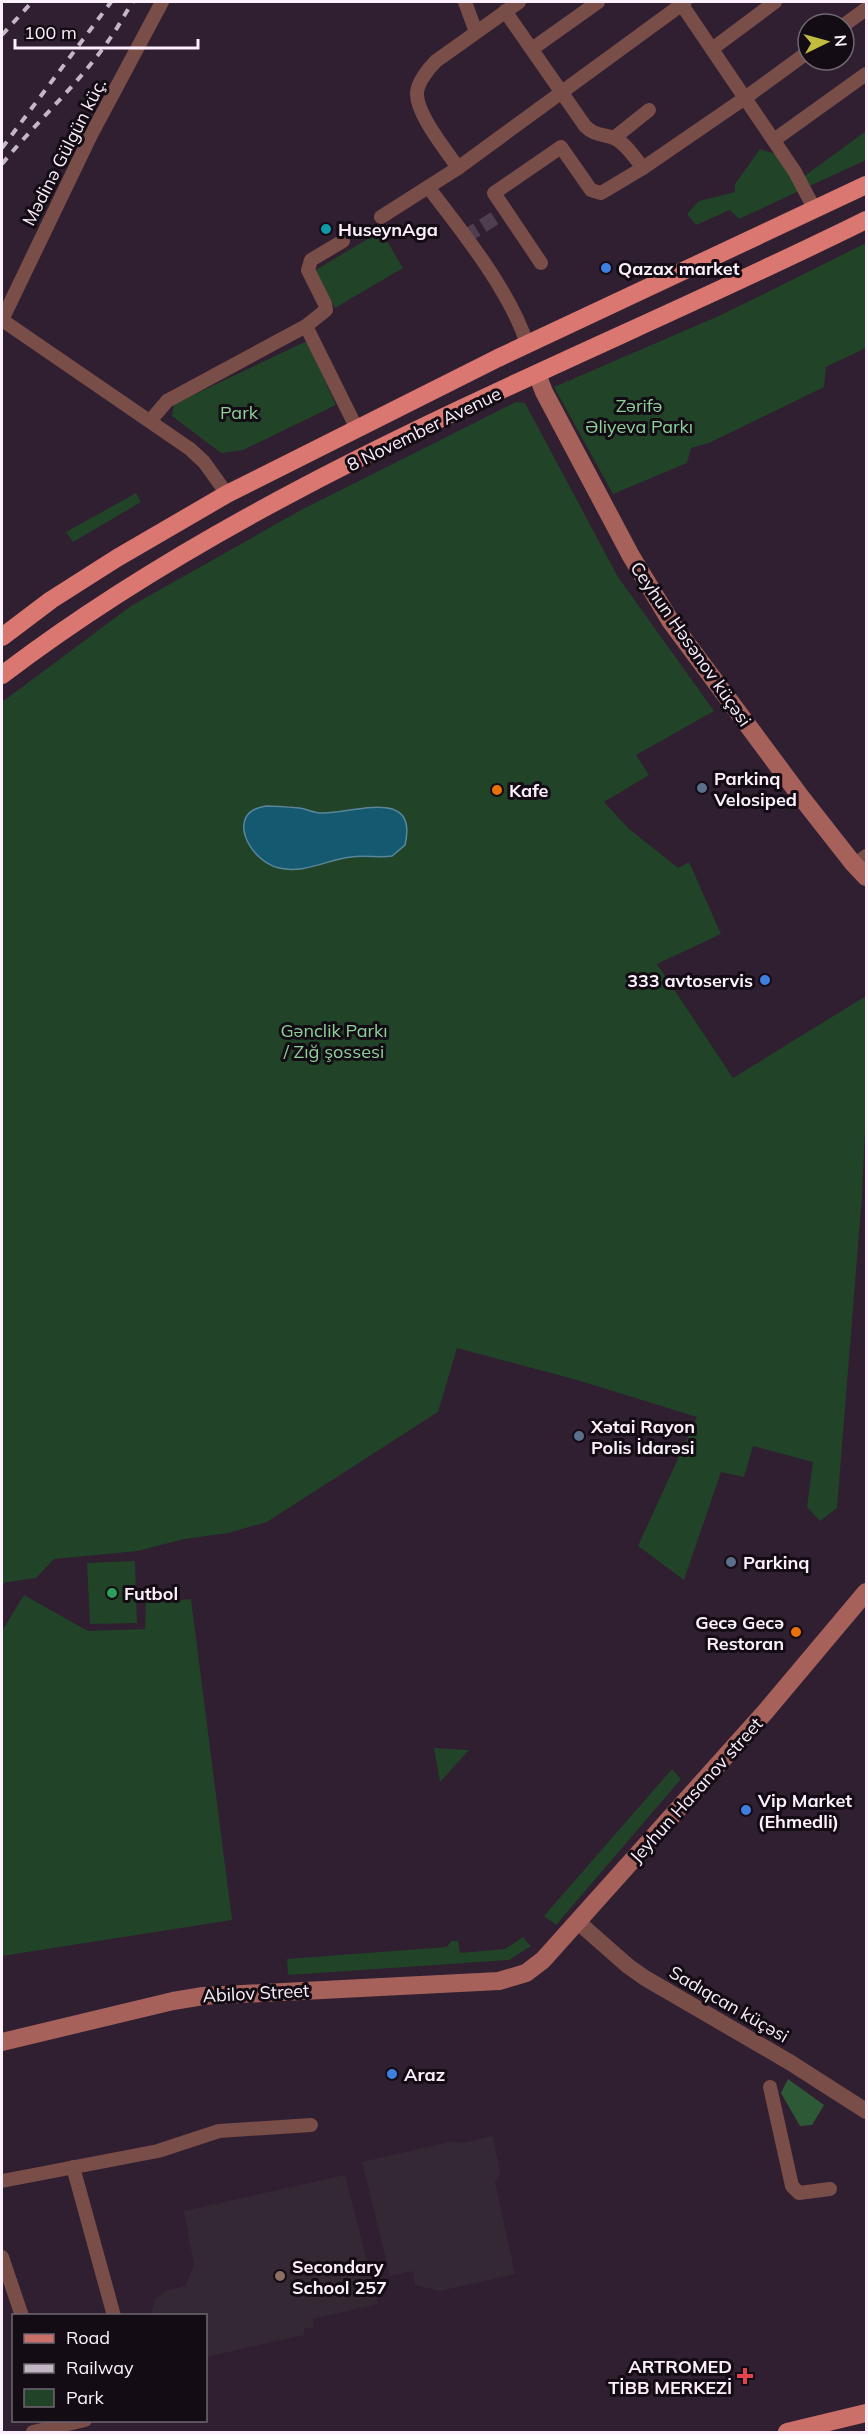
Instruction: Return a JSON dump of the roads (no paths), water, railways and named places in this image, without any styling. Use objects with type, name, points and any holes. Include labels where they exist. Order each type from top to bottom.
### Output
[{"type":"highway","name":"8 November Avenue","points":[[2,637],[45,604],[117,558],[227,494],[356,427],[526,344],[867,185]]},
{"type":"highway","name":"8 November Avenue","points":[[2,675],[44,642],[193,547],[368,455],[867,220]]},
{"type":"highway","points":[[526,344],[537,374]]},
{"type":"main road","name":"Ceyhun Həsənov küçəsi","points":[[537,374],[544,392],[614,525],[666,613],[766,750],[863,866]]},
{"type":"main road","name":"Jeyhun Hasanov street","points":[[516,1977],[526,1973],[543,1960],[578,1922],[766,1711],[867,1592]]},
{"type":"main road","name":"Abilov Street","points":[[2,2042],[163,2003],[202,1996],[499,1981],[516,1977]]},
{"type":"main road","points":[[787,2433],[867,2413]]},
{"type":"street","name":"Mədinə Gülgün küç.","points":[[2,320],[91,135],[162,2]]},
{"type":"street","points":[[465,2],[476,32]]},
{"type":"street","points":[[458,168],[423,114],[416,95],[417,89],[430,66],[519,2]]},
{"type":"street","points":[[532,49],[597,2]]},
{"type":"street","points":[[381,217],[458,168],[682,2],[795,172],[815,210]]},
{"type":"street","points":[[712,49],[775,2]]},
{"type":"street","points":[[505,11],[561,93],[593,134],[614,138],[622,143],[643,168]]},
{"type":"street","points":[[541,262],[494,194],[561,147],[591,190],[596,193],[607,190],[643,168],[796,61]]},
{"type":"street","points":[[774,140],[867,74]]},
{"type":"street","points":[[614,138],[650,110]]},
{"type":"street","points":[[428,187],[465,237],[508,302],[522,328],[526,344]]},
{"type":"street","points":[[150,421],[167,401],[306,326],[326,310],[308,270],[308,265],[311,260],[343,240]]},
{"type":"street","points":[[2,320],[150,421],[204,462],[227,494]]},
{"type":"street","points":[[306,326],[356,427]]},
{"type":"street","name":"Sadıqcan küçəsi","points":[[578,1922],[645,1978],[791,2063],[867,2111]]},
{"type":"street","points":[[770,2087],[792,2186],[799,2193],[830,2189]]},
{"type":"street","points":[[2,2181],[158,2151],[219,2131],[311,2125]]},
{"type":"street","points":[[73,2167],[113,2314]]},
{"type":"street","points":[[2,2257],[21,2314]]},
{"type":"street","points":[[33,2433],[72,2422]]},
{"type":"water","points":[[266,806],[299,808],[322,813],[380,807],[393,809],[402,815],[407,827],[405,845],[392,856],[351,857],[306,868],[279,868],[268,864],[258,856],[246,837],[244,826],[246,817],[253,810]]},
{"type":"tunnel","points":[[465,237],[506,211]]},
{"type":"railway","points":[[2,35],[32,2]]},
{"type":"railway","points":[[2,148],[111,2]]},
{"type":"railway","points":[[2,164],[99,54],[133,2]]},
{"type":"place","name":"HuseynAga","points":[[326,229]]},
{"type":"place","name":"Qazax market","points":[[606,268]]},
{"type":"place","name":"Parkinq Velosiped","points":[[702,788]]},
{"type":"place","name":"Kafe","points":[[497,790]]},
{"type":"place","name":"333 avtoservis","points":[[765,980]]},
{"type":"place","name":"Xətai Rayon Polis İdarəsi","points":[[579,1436]]},
{"type":"place","name":"Parkinq","points":[[731,1562]]},
{"type":"place","name":"Futbol","points":[[112,1593]]},
{"type":"place","name":"Gecə Gecə Restoran","points":[[796,1632]]},
{"type":"place","name":"Vip Market (Ehmedli)","points":[[746,1810]]},
{"type":"place","name":"Araz","points":[[392,2074]]},
{"type":"place","name":"Secondary School 257","points":[[280,2276]]},
{"type":"place","name":"ARTROMED TİBB MERKEZİ","points":[[745,2376]]},
{"type":"park label","name":"Park","points":[[239,412]]},
{"type":"park label","name":"Zərifə Əliyeva Parkı","points":[[639,415]]},
{"type":"park label","name":"Gənclik Parkı / Zığ şossesi","points":[[334,1040]]}]
